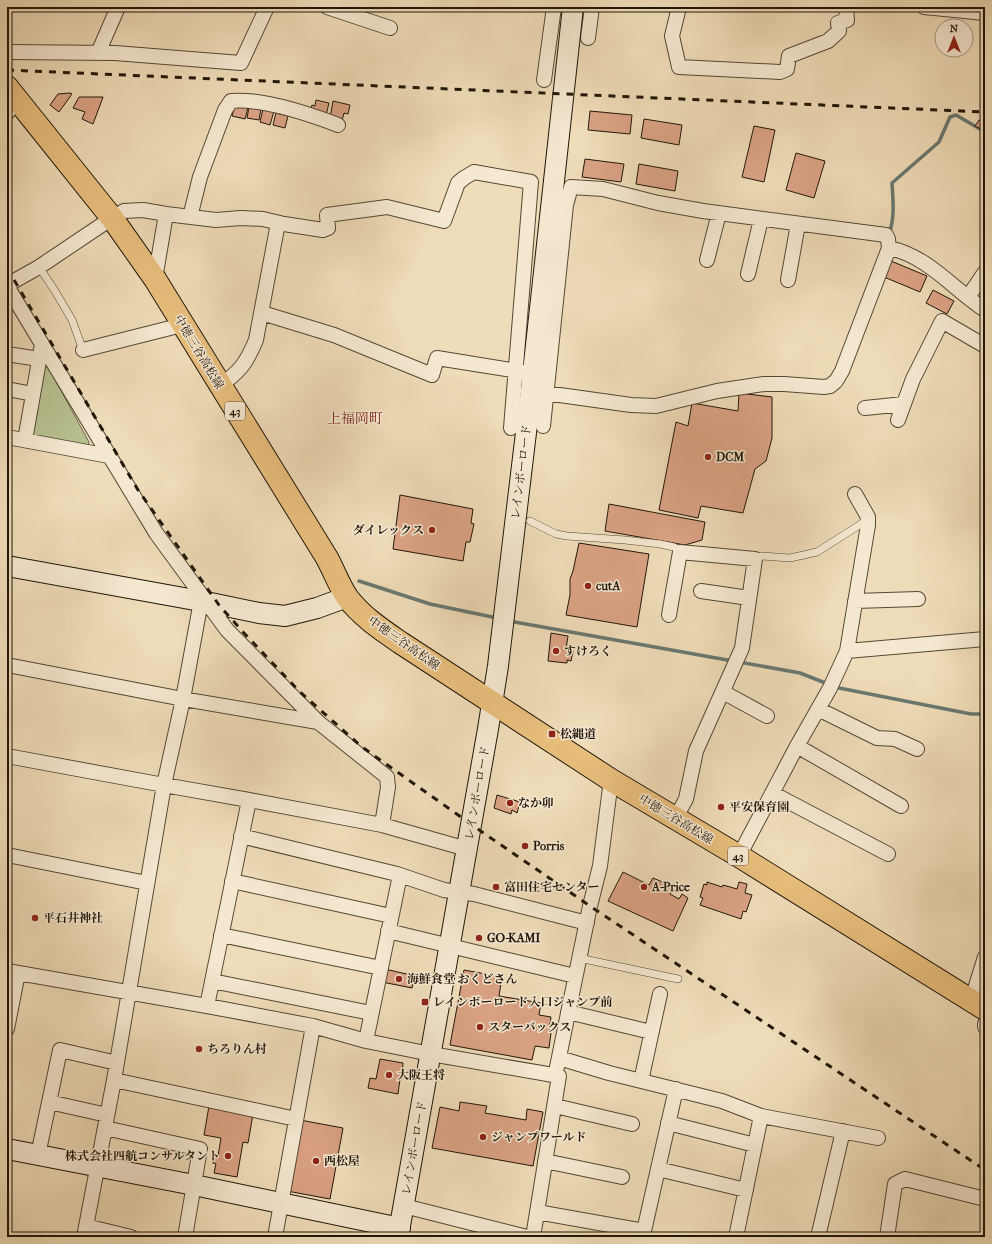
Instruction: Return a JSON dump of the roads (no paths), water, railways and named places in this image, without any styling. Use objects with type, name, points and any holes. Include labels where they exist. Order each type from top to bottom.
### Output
[{"type":"main road","name":"中徳三谷高松線","points":[[10,100],[112,218],[155,279],[327,558],[347,597],[361,612],[401,643],[610,780],[739,856],[977,1004]]},
{"type":"street","points":[[98,52],[118,7]]},
{"type":"street","points":[[7,52],[115,52],[241,64],[267,7]]},
{"type":"street","points":[[328,7],[390,28]]},
{"type":"street","points":[[544,80],[554,7]]},
{"type":"street","name":"レインボーロード","points":[[399,1232],[492,703],[536,346],[573,7]]},
{"type":"street","points":[[588,38],[592,7]]},
{"type":"street","points":[[679,7],[672,36],[679,67],[780,72],[787,69],[789,56],[828,41],[839,31],[838,23],[847,20],[846,7]]},
{"type":"street","points":[[924,7],[985,14]]},
{"type":"street","points":[[190,217],[200,177],[225,110],[231,101],[265,103],[315,116],[338,125]]},
{"type":"street","points":[[382,825],[388,787],[387,777],[318,722],[227,630],[203,601],[156,533],[7,286],[39,267],[124,211],[153,211],[216,220],[258,218],[316,230],[326,230],[329,226],[327,215],[387,207],[444,221],[458,183],[474,172],[532,182],[531,382],[543,426]]},
{"type":"street","points":[[262,313],[334,335],[432,375],[437,358],[531,382],[631,405],[656,406],[717,391],[764,384],[784,384],[818,388],[830,386],[836,381],[842,371],[889,248],[886,235],[719,213],[658,203],[603,189],[571,186],[531,382],[510,428]]},
{"type":"street","points":[[707,260],[719,213]]},
{"type":"street","points":[[155,279],[166,214]]},
{"type":"street","points":[[748,274],[761,219]]},
{"type":"street","points":[[220,386],[237,373],[249,357],[256,340],[278,222]]},
{"type":"street","points":[[788,280],[798,224]]},
{"type":"street","points":[[889,248],[902,251],[929,266],[985,310]]},
{"type":"street","points":[[968,297],[985,272]]},
{"type":"street","points":[[898,420],[913,379],[942,321],[985,346]]},
{"type":"street","points":[[83,350],[182,325]]},
{"type":"street","points":[[25,440],[42,344]]},
{"type":"street","points":[[7,354],[39,360]]},
{"type":"street","points":[[7,388],[33,394]]},
{"type":"street","points":[[865,408],[904,404]]},
{"type":"street","points":[[7,437],[109,456]]},
{"type":"street","points":[[739,856],[797,746],[830,688],[846,651],[868,517],[855,494]]},
{"type":"street","points":[[669,615],[680,552],[755,559],[742,648],[696,751],[686,799],[675,819]]},
{"type":"street","points":[[7,566],[203,601],[259,613],[285,616],[317,608],[347,597]]},
{"type":"street","points":[[701,591],[750,598]]},
{"type":"street","points":[[855,601],[918,599]]},
{"type":"street","points":[[131,1237],[85,1232],[114,1080],[164,785],[203,601]]},
{"type":"street","points":[[846,651],[985,639]]},
{"type":"street","points":[[7,665],[183,699],[318,722]]},
{"type":"street","points":[[723,692],[767,716]]},
{"type":"street","points":[[818,708],[877,738],[895,739],[917,749]]},
{"type":"street","points":[[797,746],[901,806]]},
{"type":"street","points":[[7,756],[382,825],[467,849]]},
{"type":"street","points":[[533,1237],[559,1076],[556,1075],[559,1058],[586,923],[600,866],[610,780]]},
{"type":"street","points":[[772,793],[888,854]]},
{"type":"street","points":[[206,1006],[249,800]]},
{"type":"street","points":[[241,836],[400,875],[444,890],[474,894],[586,923]]},
{"type":"street","points":[[7,855],[147,883]]},
{"type":"street","points":[[366,1041],[400,875]]},
{"type":"street","points":[[232,881],[391,916]]},
{"type":"street","points":[[388,931],[575,976]]},
{"type":"street","points":[[221,935],[381,968]]},
{"type":"street","points":[[977,1004],[975,988],[985,957]]},
{"type":"street","points":[[7,1029],[12,972],[313,1026],[366,1041],[430,1054],[556,1075]]},
{"type":"street","points":[[212,981],[371,1013]]},
{"type":"street","points":[[641,1081],[660,994]]},
{"type":"street","points":[[568,1012],[651,1032]]},
{"type":"street","points":[[275,1237],[313,1026]]},
{"type":"street","points":[[38,1155],[60,1050],[117,1063]]},
{"type":"street","points":[[559,1058],[609,1073],[722,1101],[762,1116],[878,1138]]},
{"type":"street","points":[[114,1080],[296,1119]]},
{"type":"street","points":[[537,1212],[644,1231],[676,1090]]},
{"type":"street","points":[[49,1102],[106,1121],[200,1149],[185,1237]]},
{"type":"street","points":[[554,1106],[632,1124]]},
{"type":"street","points":[[736,1237],[762,1116]]},
{"type":"street","points":[[668,1123],[756,1145]]},
{"type":"street","points":[[818,1237],[843,1131]]},
{"type":"street","points":[[7,1149],[281,1203],[399,1232]]},
{"type":"street","points":[[545,1161],[622,1177]]},
{"type":"street","points":[[658,1168],[746,1190]]},
{"type":"street","points":[[887,1237],[895,1184],[906,1180],[985,1199]]},
{"type":"street","points":[[404,1206],[528,1237]]},
{"type":"lane","points":[[39,267],[72,320],[83,350]]},
{"type":"lane","points":[[755,559],[761,556],[790,558],[817,552],[861,524],[868,517]]},
{"type":"lane","points":[[530,522],[556,534],[660,544],[674,547],[680,552]]},
{"type":"lane","points":[[579,958],[678,979]]},
{"type":"waterway","points":[[889,234],[893,215],[892,183],[939,142],[950,117],[956,115],[985,132]]},
{"type":"waterway","points":[[359,581],[430,604],[497,618]]},
{"type":"waterway","points":[[509,621],[733,661]]},
{"type":"waterway","points":[[739,662],[800,673],[828,684]]},
{"type":"waterway","points":[[834,687],[971,714],[985,714]]},
{"type":"railway","points":[[7,70],[985,112]]},
{"type":"railway","points":[[7,268],[138,490],[219,605],[300,692],[362,747],[485,834],[985,1170]]},
{"type":"place","name":"DCM","points":[[708,457]]},
{"type":"place","name":"ダイレックス","points":[[432,530]]},
{"type":"place","name":"cutA","points":[[588,586]]},
{"type":"place","name":"すけろく","points":[[556,651]]},
{"type":"place","name":"松縄道","points":[[552,734]]},
{"type":"place","name":"なか卯","points":[[510,803]]},
{"type":"place","name":"平安保育園","points":[[721,807]]},
{"type":"place","name":"Porris","points":[[525,846]]},
{"type":"place","name":"富田住宅センター","points":[[496,887]]},
{"type":"place","name":"A-Price","points":[[644,887]]},
{"type":"place","name":"平石井神社","points":[[35,918]]},
{"type":"place","name":"GO-KAMI","points":[[479,938]]},
{"type":"place","name":"海鮮食堂 おくどさん","points":[[399,979]]},
{"type":"place","name":"レインボーロード入口ジャンプ前","points":[[425,1002]]},
{"type":"place","name":"スターバックス","points":[[480,1027]]},
{"type":"place","name":"ちろりん村","points":[[199,1049]]},
{"type":"place","name":"大阪王将","points":[[389,1075]]},
{"type":"place","name":"ジャンプワールド","points":[[483,1137]]},
{"type":"place","name":"株式会社四航コンサルタント","points":[[228,1156]]},
{"type":"place","name":"西松屋","points":[[316,1161]]},
{"type":"district","name":"上福岡町","points":[[355,418]]}]
